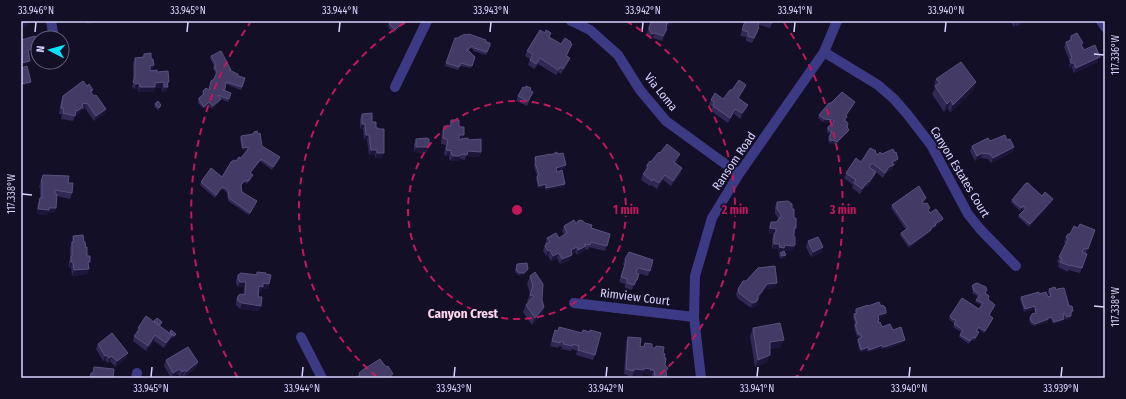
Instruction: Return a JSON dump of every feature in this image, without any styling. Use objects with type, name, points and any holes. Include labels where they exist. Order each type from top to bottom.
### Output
[{"type":"street","points":[[395,87],[427,21]]},
{"type":"street","name":"Via Loma","points":[[570,21],[590,30],[618,55],[640,90],[666,121],[739,174]]},
{"type":"street","name":"Ransom Road","points":[[700,378],[694,317],[695,276],[712,218],[739,174],[824,52],[837,21]]},
{"type":"street","points":[[1101,21],[1105,27]]},
{"type":"street","name":"Canyon Estates Court","points":[[824,52],[878,85],[894,99],[931,145],[970,218],[1016,266]]},
{"type":"street","name":"Rimview Court","points":[[574,303],[694,317]]},
{"type":"street","points":[[302,337],[322,378]]},
{"type":"building","points":[[21,21],[28,21],[29,22],[21,23]]},
{"type":"building","points":[[391,21],[404,21],[395,30],[389,24]]},
{"type":"building","points":[[651,21],[670,21],[667,23],[666,28],[667,29],[663,36],[655,33],[652,34],[649,29]]},
{"type":"building","points":[[745,21],[759,21],[759,27],[754,38],[748,36],[748,32],[742,30]]},
{"type":"building","points":[[540,30],[545,33],[546,30],[551,33],[549,37],[561,44],[565,38],[571,42],[570,43],[572,44],[566,56],[570,58],[563,69],[560,67],[558,70],[540,58],[536,64],[530,60],[533,54],[527,51]]},
{"type":"building","points":[[1077,33],[1083,43],[1081,44],[1084,50],[1095,45],[1100,57],[1076,68],[1074,63],[1071,63],[1070,60],[1072,58],[1066,42],[1071,40],[1071,36]]},
{"type":"building","points":[[465,34],[486,40],[486,42],[490,43],[487,52],[471,46],[466,50],[475,57],[472,66],[461,63],[459,67],[446,63],[455,38],[459,38]]},
{"type":"building","points":[[30,37],[30,50],[28,50],[30,61],[21,63],[21,40]]},
{"type":"building","points":[[221,51],[231,70],[229,70],[238,74],[238,76],[245,78],[242,87],[226,82],[225,89],[223,90],[231,93],[229,99],[218,95],[221,99],[213,106],[209,102],[204,107],[199,98],[204,94],[203,91],[206,88],[209,90],[211,81],[214,79],[217,72],[214,66],[216,65],[211,56]]},
{"type":"building","points":[[151,53],[151,59],[153,59],[154,65],[150,66],[150,71],[168,71],[168,87],[164,87],[164,82],[155,83],[155,87],[140,87],[139,83],[136,84],[133,82],[135,77],[135,58],[144,57],[144,54]]},
{"type":"building","points":[[961,62],[976,82],[953,105],[951,100],[947,104],[935,86],[940,83],[936,79]]},
{"type":"building","points":[[27,66],[31,82],[21,84],[21,68]]},
{"type":"building","points":[[739,80],[746,85],[738,98],[748,105],[742,113],[735,109],[730,118],[713,106],[714,102],[711,100],[715,93],[723,99]]},
{"type":"building","points":[[83,81],[87,86],[89,84],[93,90],[90,91],[94,96],[96,95],[106,109],[96,116],[87,103],[84,103],[82,105],[83,107],[77,111],[76,110],[75,116],[63,113],[64,109],[61,108],[63,96]]},
{"type":"building","points":[[526,86],[531,88],[530,90],[533,92],[528,101],[518,96],[523,87],[525,88]]},
{"type":"building","points":[[842,92],[855,102],[846,115],[847,117],[844,121],[848,124],[847,127],[849,130],[837,142],[834,140],[831,141],[829,137],[832,132],[828,129],[828,127],[834,122],[833,120],[824,119],[819,115],[829,103],[831,103]]},
{"type":"building","points":[[158,101],[161,105],[159,108],[155,104]]},
{"type":"building","points":[[372,113],[372,122],[376,122],[376,128],[384,129],[384,153],[377,153],[377,150],[371,150],[369,135],[366,135],[365,124],[362,124],[362,114]]},
{"type":"building","points":[[451,120],[459,120],[460,127],[464,127],[464,135],[459,135],[459,140],[468,138],[468,140],[481,139],[481,152],[468,151],[467,155],[462,154],[460,156],[453,156],[451,154],[451,150],[448,151],[446,149],[448,140],[443,138],[444,126],[451,126]]},
{"type":"building","points":[[257,131],[258,134],[260,133],[262,146],[280,157],[273,167],[261,159],[250,173],[253,175],[248,181],[245,180],[241,185],[242,192],[257,201],[250,213],[229,198],[228,190],[225,188],[222,187],[216,195],[201,182],[211,168],[222,177],[231,162],[234,160],[236,161],[239,157],[241,158],[248,149],[248,147],[243,148],[241,136],[253,134]]},
{"type":"building","points":[[1005,135],[1007,140],[1010,139],[1014,147],[993,158],[990,154],[982,153],[977,156],[972,146],[988,138],[990,141]]},
{"type":"building","points":[[416,139],[429,139],[429,146],[416,147]]},
{"type":"building","points":[[667,144],[680,154],[674,162],[682,168],[673,181],[665,175],[659,183],[653,179],[652,181],[643,174],[648,168],[647,165],[650,161],[651,162]]},
{"type":"building","points":[[870,148],[876,151],[875,152],[878,155],[880,152],[882,154],[893,149],[895,153],[896,152],[898,159],[892,162],[894,165],[889,167],[885,173],[872,163],[869,167],[876,172],[862,189],[854,183],[856,180],[846,173],[856,158],[861,162]]},
{"type":"building","points":[[557,152],[557,154],[563,153],[566,165],[556,168],[557,172],[562,170],[565,184],[546,188],[546,184],[539,186],[537,176],[539,175],[535,163],[535,157],[551,155]]},
{"type":"building","points":[[43,175],[69,176],[68,183],[73,183],[72,193],[55,190],[55,194],[57,194],[56,208],[49,208],[49,210],[38,209],[40,198],[42,198],[41,182]]},
{"type":"building","points":[[1026,183],[1028,183],[1042,196],[1045,192],[1053,199],[1030,224],[1019,215],[1026,208],[1023,206],[1021,208],[1012,200]]},
{"type":"building","points":[[919,186],[926,198],[922,201],[924,204],[927,203],[930,208],[928,210],[930,213],[936,209],[943,219],[935,224],[936,225],[931,228],[931,230],[910,245],[901,233],[908,228],[892,205]]},
{"type":"building","points":[[788,201],[792,204],[792,209],[794,209],[794,218],[796,218],[796,228],[794,228],[795,245],[785,245],[784,248],[779,247],[780,244],[774,244],[774,234],[776,229],[770,228],[771,222],[777,222],[779,218],[781,218],[781,214],[777,209],[777,202]]},
{"type":"building","points":[[574,220],[576,224],[580,220],[592,225],[591,228],[610,234],[607,246],[591,242],[590,245],[584,244],[586,246],[578,250],[577,247],[571,250],[572,255],[562,259],[559,253],[553,256],[550,250],[548,251],[545,246],[550,242],[547,238],[556,233],[559,238],[567,233],[564,226]]},
{"type":"building","points":[[1080,224],[1095,230],[1088,249],[1084,248],[1082,252],[1087,254],[1082,268],[1070,266],[1060,262],[1062,258],[1059,257],[1068,239],[1066,237],[1070,234],[1074,226],[1078,228]]},
{"type":"building","points":[[83,235],[86,248],[87,247],[87,256],[90,256],[90,262],[88,262],[89,269],[74,270],[73,262],[71,262],[72,242],[74,242],[73,236]]},
{"type":"building","points":[[818,237],[823,247],[813,252],[808,241]]},
{"type":"building","points":[[784,251],[786,255],[782,256],[780,253]]},
{"type":"building","points":[[629,252],[653,260],[650,271],[639,268],[637,269],[636,273],[639,274],[634,285],[627,283],[627,279],[621,277],[626,261],[625,259]]},
{"type":"building","points":[[527,263],[528,269],[524,273],[520,273],[516,270],[517,264]]},
{"type":"building","points":[[775,266],[777,283],[767,284],[758,296],[756,302],[752,303],[739,293],[738,289],[743,281],[746,281],[758,268]]},
{"type":"building","points":[[257,272],[271,275],[269,284],[263,283],[263,287],[259,286],[258,297],[262,297],[261,306],[242,303],[237,300],[240,294],[245,295],[246,282],[240,282],[238,275],[241,273],[257,275]]},
{"type":"building","points":[[535,272],[543,284],[542,300],[544,307],[535,318],[526,305],[534,296],[530,295],[533,285],[530,276]]},
{"type":"building","points":[[977,283],[986,287],[987,290],[985,293],[989,296],[988,299],[995,305],[989,315],[993,318],[985,331],[979,327],[976,331],[979,332],[975,338],[973,337],[970,341],[960,335],[963,330],[954,324],[956,320],[952,319],[950,316],[962,298],[979,309],[983,303],[976,300],[980,295],[973,290],[974,289],[972,286]]},
{"type":"building","points":[[1055,287],[1056,290],[1064,288],[1069,306],[1072,306],[1073,311],[1071,311],[1071,316],[1067,317],[1064,313],[1064,319],[1054,322],[1052,317],[1035,324],[1030,318],[1032,314],[1036,313],[1035,306],[1025,309],[1021,297],[1039,292],[1039,294],[1046,292],[1048,297],[1051,296],[1049,289]]},
{"type":"building","points":[[879,302],[881,306],[883,305],[885,307],[886,313],[878,315],[878,323],[880,322],[882,327],[890,324],[893,330],[901,327],[905,340],[883,347],[882,345],[869,350],[868,347],[861,350],[858,339],[862,337],[858,334],[854,314],[857,313],[856,309]]},
{"type":"building","points":[[146,316],[172,335],[166,343],[155,335],[148,346],[134,336],[140,329],[138,328]]},
{"type":"building","points":[[157,318],[162,322],[160,325],[154,321]]},
{"type":"building","points":[[780,323],[784,340],[770,342],[770,355],[758,360],[753,328]]},
{"type":"building","points":[[559,327],[582,333],[583,330],[590,332],[590,330],[601,333],[595,355],[578,350],[579,346],[573,344],[573,346],[563,344],[564,342],[561,341],[560,343],[552,341],[555,330],[558,331]]},
{"type":"building","points":[[171,330],[176,334],[174,336],[170,332]]},
{"type":"building","points":[[112,333],[128,353],[117,361],[112,356],[109,358],[107,355],[105,356],[98,344]]},
{"type":"building","points":[[628,337],[641,338],[640,346],[644,347],[645,343],[652,344],[652,348],[655,348],[656,346],[664,347],[663,353],[665,354],[664,358],[666,358],[665,365],[668,368],[666,371],[667,378],[655,378],[654,370],[650,370],[651,369],[634,369],[634,371],[626,369]]},
{"type":"building","points":[[188,347],[198,362],[186,372],[185,370],[182,372],[180,369],[173,373],[166,360]]},
{"type":"building","points":[[380,359],[386,367],[388,366],[393,374],[390,376],[391,378],[355,378],[360,375],[359,373],[364,369]]},
{"type":"building","points":[[94,367],[114,369],[113,378],[90,378]]},
{"type":"district","name":"Canyon Crest","points":[[463,313]]}]
